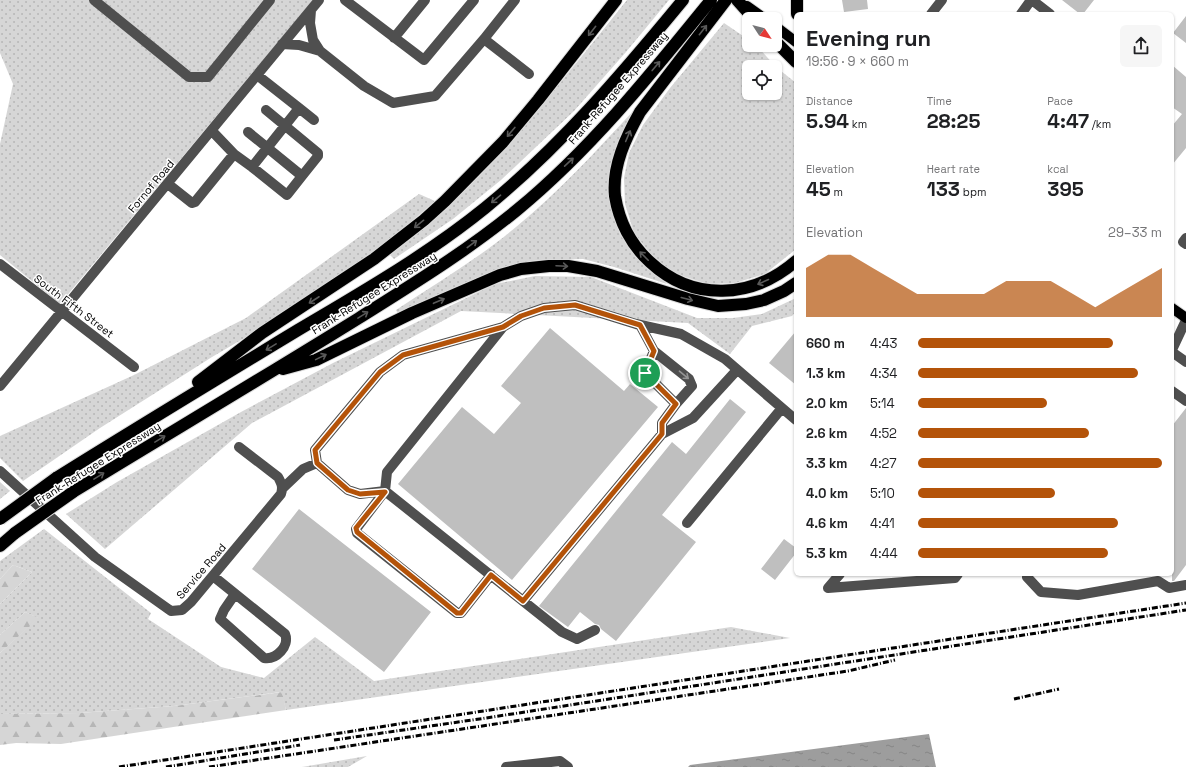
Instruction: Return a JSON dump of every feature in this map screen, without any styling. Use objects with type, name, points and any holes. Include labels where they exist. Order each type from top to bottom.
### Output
[{"type":"highway","points":[[153,418],[262,333],[374,259],[440,206],[503,142],[538,100],[616,0]]},
{"type":"highway","name":"Frank-Refugee Expressway","points":[[0,518],[56,478],[386,277],[438,243],[483,209],[505,192],[564,137],[608,89],[683,0]]},
{"type":"highway","name":"Frank-Refugee Expressway","points":[[0,546],[15,533],[73,492],[271,372],[466,249],[519,208],[582,150],[620,109],[711,0]]},
{"type":"highway","points":[[726,0],[640,112],[631,128],[620,156],[616,178],[615,195],[618,210],[626,231],[639,251],[670,278],[682,283],[707,290],[719,291],[744,288],[756,285],[769,279],[794,262]]},
{"type":"highway","points":[[737,0],[748,12]]},
{"type":"highway","points":[[797,0],[798,12]]},
{"type":"highway","points":[[782,48],[794,60]]},
{"type":"highway","points":[[271,372],[316,360],[412,313],[500,275],[521,269],[548,266],[568,266],[596,271],[688,299],[718,306],[746,304],[764,300],[784,291],[794,284]]},
{"type":"main road","points":[[737,0],[755,12]]},
{"type":"main road","points":[[782,31],[794,40]]},
{"type":"main road","points":[[1174,310],[1186,319]]},
{"type":"street","points":[[94,0],[189,77],[208,77],[270,0]]},
{"type":"street","name":"Fornof Road","points":[[0,386],[319,0]]},
{"type":"street","points":[[345,0],[424,60],[474,0]]},
{"type":"street","points":[[394,38],[425,0]]},
{"type":"street","points":[[311,10],[310,23],[313,40],[320,51],[364,86],[393,102],[435,96],[515,0]]},
{"type":"street","points":[[933,12],[942,0]]},
{"type":"street","points":[[1022,12],[1031,0],[1047,12]]},
{"type":"street","points":[[484,39],[529,74]]},
{"type":"street","points":[[282,44],[299,45],[320,51]]},
{"type":"street","points":[[257,75],[314,120]]},
{"type":"street","points":[[252,167],[299,108]]},
{"type":"street","points":[[212,131],[234,154],[287,195],[318,156],[318,153],[266,110]]},
{"type":"street","points":[[248,132],[302,176]]},
{"type":"street","points":[[168,184],[192,203],[195,202],[234,154]]},
{"type":"street","points":[[1186,238],[1183,242],[1186,244]]},
{"type":"street","name":"South Fifth Street","points":[[0,264],[134,367]]},
{"type":"street","points":[[595,630],[577,639],[562,632],[385,492],[360,494],[348,490],[317,463],[315,450],[380,372],[403,355],[503,327],[521,316],[544,308],[575,305],[640,325],[681,334],[725,359],[794,418]]},
{"type":"street","points":[[1174,346],[1186,319]]},
{"type":"street","points":[[640,325],[654,351],[689,379],[692,386],[662,423],[662,434]]},
{"type":"street","points":[[491,575],[461,613],[457,613],[357,532],[356,528],[385,492],[387,472],[503,327]]},
{"type":"street","points":[[654,351],[645,373],[676,404]]},
{"type":"street","points":[[1174,353],[1186,362]]},
{"type":"street","points":[[523,601],[662,434],[693,418],[737,370]]},
{"type":"street","points":[[1174,392],[1186,401]]},
{"type":"street","points":[[686,523],[782,408]]},
{"type":"street","points":[[239,447],[278,478],[282,489]]},
{"type":"street","name":"Service Road","points":[[0,472],[65,531],[109,568],[171,611],[182,610],[191,602],[280,494],[282,489],[303,470],[317,463]]},
{"type":"street","points":[[213,576],[285,634],[287,639],[286,644],[276,657],[269,659],[264,658],[220,619],[224,610],[235,594]]},
{"type":"street","points":[[838,576],[828,588],[955,578],[956,576]]},
{"type":"street","points":[[1027,576],[1041,592],[1078,595],[1158,581],[1170,588],[1186,585]]},
{"type":"street","points":[[506,767],[560,761],[568,767]]},
{"type":"green space","points":[[0,0],[313,0],[60,304],[0,255],[0,144],[13,84],[0,53]]},
{"type":"green space","points":[[627,0],[669,0],[574,111],[501,180],[453,219],[394,259],[390,255],[438,216],[499,154],[543,104]]},
{"type":"green space","points":[[724,23],[742,35],[742,52],[762,52],[770,60],[742,60],[742,100],[782,100],[782,72],[794,81],[794,251],[765,274],[735,283],[708,284],[679,275],[665,267],[650,253],[634,233],[625,204],[624,178],[629,153],[643,125],[670,88]]},
{"type":"green space","points":[[635,109],[621,135],[613,156],[610,180],[611,206],[620,234],[636,256],[667,284],[583,259],[538,260],[504,267],[398,314],[396,310],[458,270],[532,214],[577,170]]},
{"type":"green space","points":[[419,194],[435,201],[373,255],[258,330],[212,357],[100,428],[23,481],[0,458],[0,436],[134,375],[246,318]]},
{"type":"green space","points":[[535,276],[591,277],[697,318],[733,318],[762,314],[794,299],[794,314],[792,316],[752,326],[730,354],[688,323],[461,311],[252,423],[105,549],[66,514],[117,482],[241,412],[333,363],[495,284]]},
{"type":"green space","points":[[0,482],[10,491],[0,499]]},
{"type":"green space","points":[[44,529],[151,613],[148,619],[221,667],[264,678],[315,637],[374,681],[731,627],[790,638],[286,710],[281,692],[174,706],[79,713],[0,714],[0,653],[38,618],[25,612],[0,635],[0,604],[32,572],[13,565],[0,579],[0,561]]},
{"type":"green space","points":[[13,565],[32,572],[0,604],[0,579]]},
{"type":"green space","points":[[25,612],[39,618],[0,653],[0,635]]},
{"type":"green space","points":[[282,692],[286,710],[61,744],[16,743],[0,745],[0,714],[79,713],[174,706]]},
{"type":"green space","points":[[367,756],[348,767],[302,767]]},
{"type":"water","points":[[929,734],[936,767],[688,767],[690,765]]},
{"type":"building","points":[[842,0],[867,0],[868,9],[844,12]]},
{"type":"building","points":[[1062,0],[1094,0],[1085,12],[1077,12]]},
{"type":"building","points":[[1186,16],[1186,43],[1174,34]]},
{"type":"building","points":[[1174,67],[1186,77],[1186,148],[1174,163],[1174,124],[1182,114],[1174,108]]},
{"type":"building","points":[[550,328],[624,391],[630,384],[658,407],[512,580],[398,484],[462,407],[494,434],[521,403],[501,386]]},
{"type":"building","points":[[794,333],[794,383],[769,363]]},
{"type":"building","points":[[730,399],[746,412],[662,515],[696,542],[616,641],[601,629],[599,625],[595,624],[580,612],[568,627],[539,606],[672,442],[686,454]]},
{"type":"building","points":[[1186,408],[1186,565],[1174,581],[1172,581],[1172,576],[1174,576],[1174,423]]},
{"type":"building","points":[[299,509],[431,612],[384,672],[252,569]]},
{"type":"building","points":[[784,539],[794,546],[794,556],[775,580],[761,569]]},
{"type":"railway","points":[[119,767],[1186,603]]},
{"type":"railway","points":[[334,740],[1186,610]]},
{"type":"railway","points":[[209,767],[848,671],[895,660]]},
{"type":"railway","points":[[1014,699],[1059,689]]},
{"type":"railway","points":[[166,767],[300,745]]},
{"type":"route","points":[[575,305],[640,325],[654,351],[645,373],[676,404],[662,423],[662,434],[523,601],[491,575],[461,613],[457,613],[357,532],[356,528],[385,492],[360,494],[348,490],[317,463],[315,450],[380,372],[403,355],[503,327],[521,316],[544,308],[575,305]]}]
